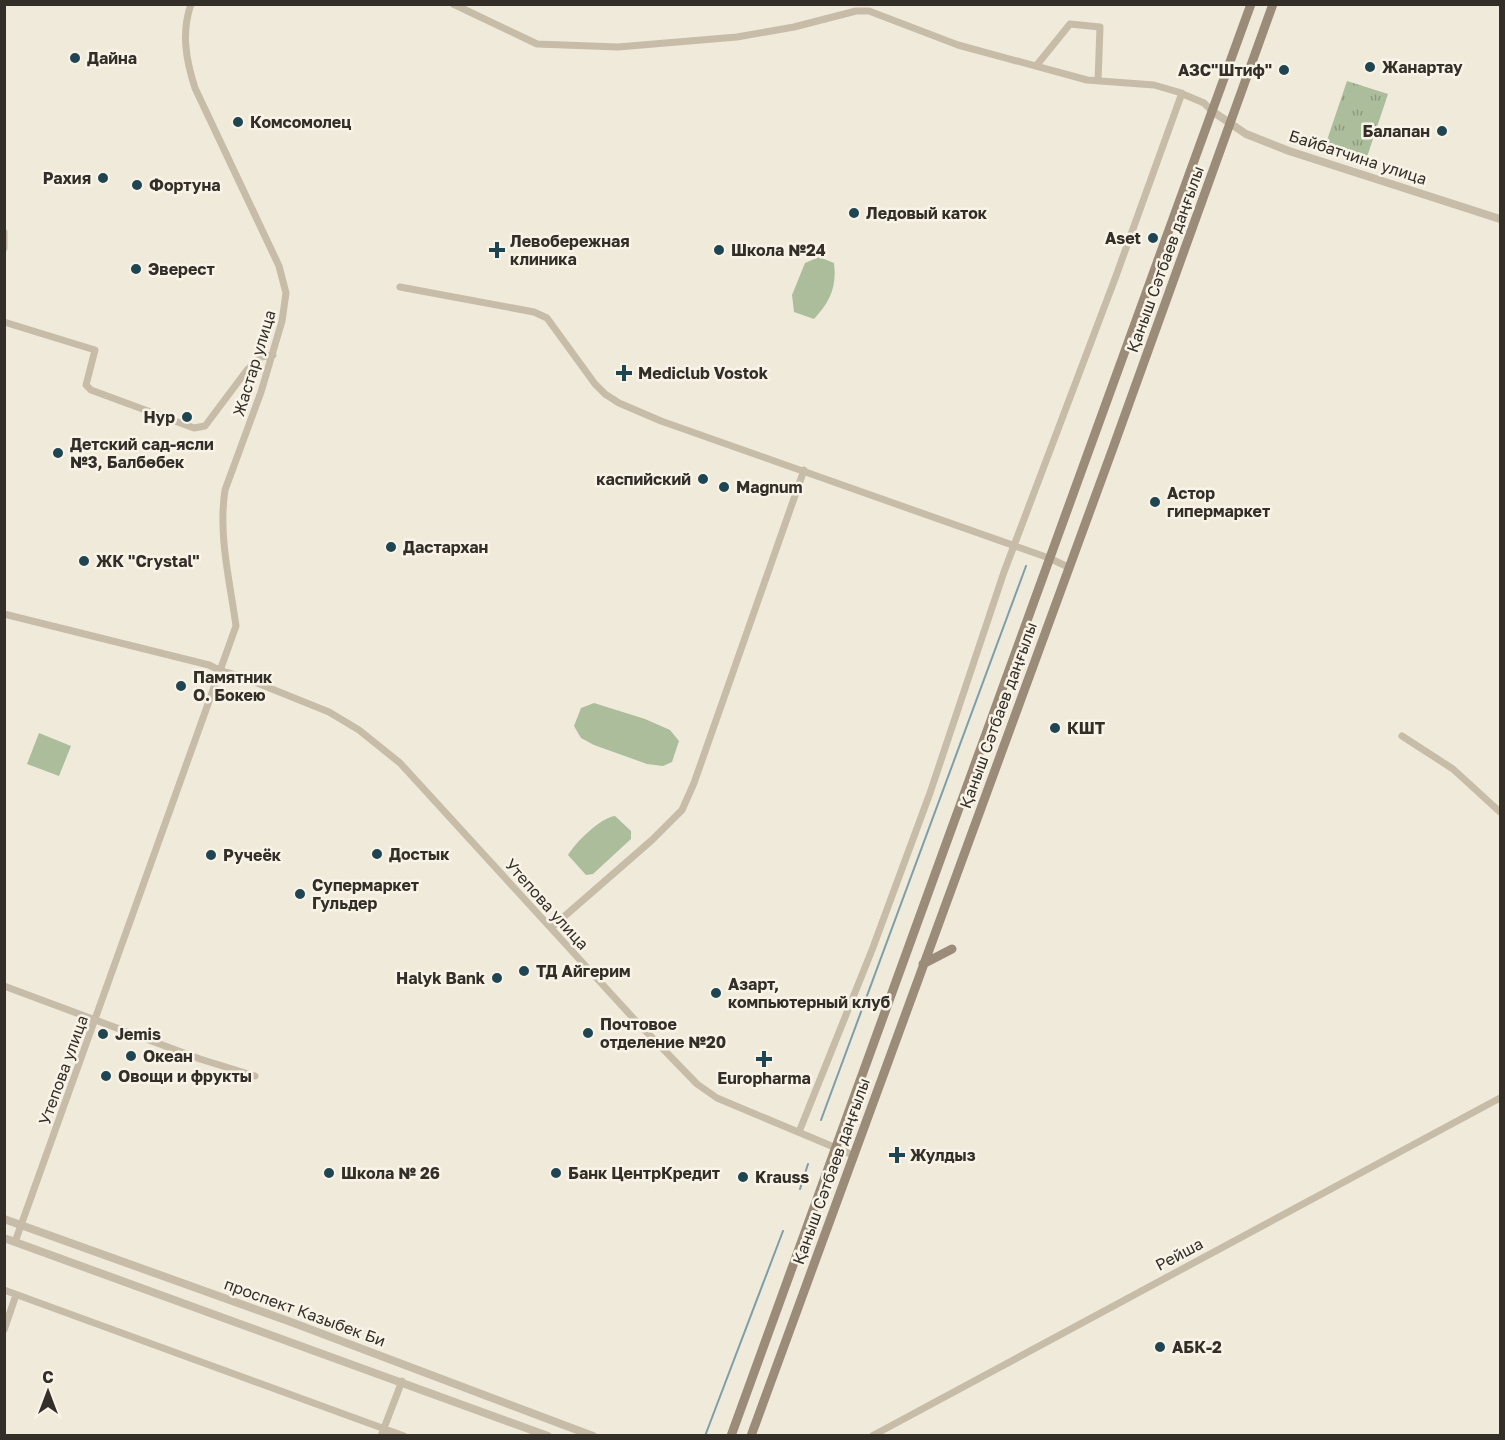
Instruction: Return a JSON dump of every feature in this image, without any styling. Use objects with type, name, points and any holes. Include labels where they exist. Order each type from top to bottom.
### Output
[{"type":"main road","name":"Қаныш Сәтбаев даңғылы","points":[[731,1436],[1251,4]]},
{"type":"main road","name":"Қаныш Сәтбаев даңғылы","points":[[750,1436],[1273,4]]},
{"type":"main road","points":[[923,964],[952,949]]},
{"type":"street","name":"Жастар улица","points":[[191,4],[185,24],[185,45],[190,74],[279,266],[286,293],[273,355],[225,490],[223,532],[236,626],[221,671]]},
{"type":"street","points":[[453,4],[537,44],[618,47],[737,37],[794,27],[856,11],[869,11],[958,45],[1036,66],[1098,81],[1154,85],[1182,93],[1204,103],[1212,111]]},
{"type":"street","points":[[1036,66],[1070,24],[1100,27],[1098,81]]},
{"type":"street","points":[[798,1132],[873,950],[930,793],[1014,546],[1182,93]]},
{"type":"street","name":"Байбатчина улица","points":[[1212,111],[1246,134],[1289,151],[1500,219]]},
{"type":"street","points":[[4,232],[4,248]]},
{"type":"street","points":[[400,287],[534,312],[547,318],[595,384],[619,403],[661,421],[804,470],[1049,558],[1068,567]]},
{"type":"street","points":[[4,322],[95,350],[86,385],[91,390],[194,428],[205,426],[246,370],[261,357],[273,355]]},
{"type":"street","points":[[551,928],[652,840],[682,810],[694,783],[804,470]]},
{"type":"street","name":"Утепова улица","points":[[4,614],[209,665],[221,671],[240,675],[316,707],[359,730],[400,763],[635,1020],[697,1084],[717,1098],[853,1155]]},
{"type":"street","name":"Утепова улица","points":[[15,1242],[221,671]]},
{"type":"street","points":[[1402,736],[1453,769],[1500,812]]},
{"type":"street","points":[[4,986],[200,1059],[255,1076]]},
{"type":"street","name":"Рейша","points":[[872,1436],[1500,1098]]},
{"type":"street","name":"проспект Казыбек Би","points":[[4,1219],[291,1322],[593,1436]]},
{"type":"street","name":"проспект Казыбек Би","points":[[4,1238],[548,1436]]},
{"type":"street","points":[[4,1290],[382,1432],[404,1436]]},
{"type":"street","points":[[4,1330],[16,1295]]},
{"type":"street","points":[[382,1432],[402,1382]]},
{"type":"street","points":[[756,1421],[759,1436]]},
{"type":"green space","points":[[1347,81],[1388,94],[1366,160],[1325,146]]},
{"type":"green space","points":[[819,257],[834,263],[835,272],[831,294],[814,319],[794,312],[792,295],[805,263]]},
{"type":"green space","points":[[594,703],[645,719],[670,730],[679,741],[672,762],[663,766],[647,764],[581,738],[574,726],[581,708]]},
{"type":"green space","points":[[39,733],[71,746],[59,776],[27,764]]},
{"type":"green space","points":[[615,816],[631,831],[631,839],[593,874],[586,875],[568,855],[589,831],[602,821]]},
{"type":"waterway","points":[[821,1120],[1026,566]]},
{"type":"waterway","points":[[800,1189],[808,1164]]},
{"type":"waterway","points":[[705,1436],[783,1231]]},
{"type":"place","name":"Дайна","points":[[75,58]]},
{"type":"place","name":"Жанартау","points":[[1370,67]]},
{"type":"place","name":"АЗС\"Штиф\"","points":[[1284,70]]},
{"type":"place","name":"Комсомолец","points":[[238,122]]},
{"type":"place","name":"Балапан","points":[[1442,131]]},
{"type":"place","name":"Рахия","points":[[103,178]]},
{"type":"place","name":"Фортуна","points":[[137,185]]},
{"type":"place","name":"Ледовый каток","points":[[854,213]]},
{"type":"place","name":"Aset","points":[[1153,238]]},
{"type":"place","name":"Левобережная клиника","points":[[497,250]]},
{"type":"place","name":"Школа №24","points":[[719,250]]},
{"type":"place","name":"Эверест","points":[[136,269]]},
{"type":"place","name":"Mediclub Vostok","points":[[624,373]]},
{"type":"place","name":"Нур","points":[[187,417]]},
{"type":"place","name":"Детский сад-ясли №3, Балбөбек","points":[[58,453]]},
{"type":"place","name":"каспийский","points":[[703,479]]},
{"type":"place","name":"Magnum","points":[[724,487]]},
{"type":"place","name":"Астор гипермаркет","points":[[1155,502]]},
{"type":"place","name":"Дастархан","points":[[391,547]]},
{"type":"place","name":"ЖК \"Crystal\"","points":[[84,561]]},
{"type":"place","name":"Памятник О. Бокею","points":[[181,686]]},
{"type":"place","name":"КШТ","points":[[1055,728]]},
{"type":"place","name":"Достык","points":[[377,854]]},
{"type":"place","name":"Ручеёк","points":[[211,855]]},
{"type":"place","name":"Супермаркет Гульдер","points":[[300,894]]},
{"type":"place","name":"ТД Айгерим","points":[[524,971]]},
{"type":"place","name":"Halyk Bank","points":[[497,978]]},
{"type":"place","name":"Азарт, компьютерный клуб","points":[[716,993]]},
{"type":"place","name":"Почтовое отделение №20","points":[[588,1033]]},
{"type":"place","name":"Jemis","points":[[103,1034]]},
{"type":"place","name":"Океан","points":[[131,1056]]},
{"type":"place","name":"Europharma","points":[[764,1059]]},
{"type":"place","name":"Овощи и фрукты","points":[[106,1076]]},
{"type":"place","name":"Жулдыз","points":[[897,1155]]},
{"type":"place","name":"Школа № 26","points":[[329,1173]]},
{"type":"place","name":"Банк ЦентрКредит","points":[[556,1173]]},
{"type":"place","name":"Krauss","points":[[743,1177]]},
{"type":"place","name":"АБК-2","points":[[1160,1347]]}]
